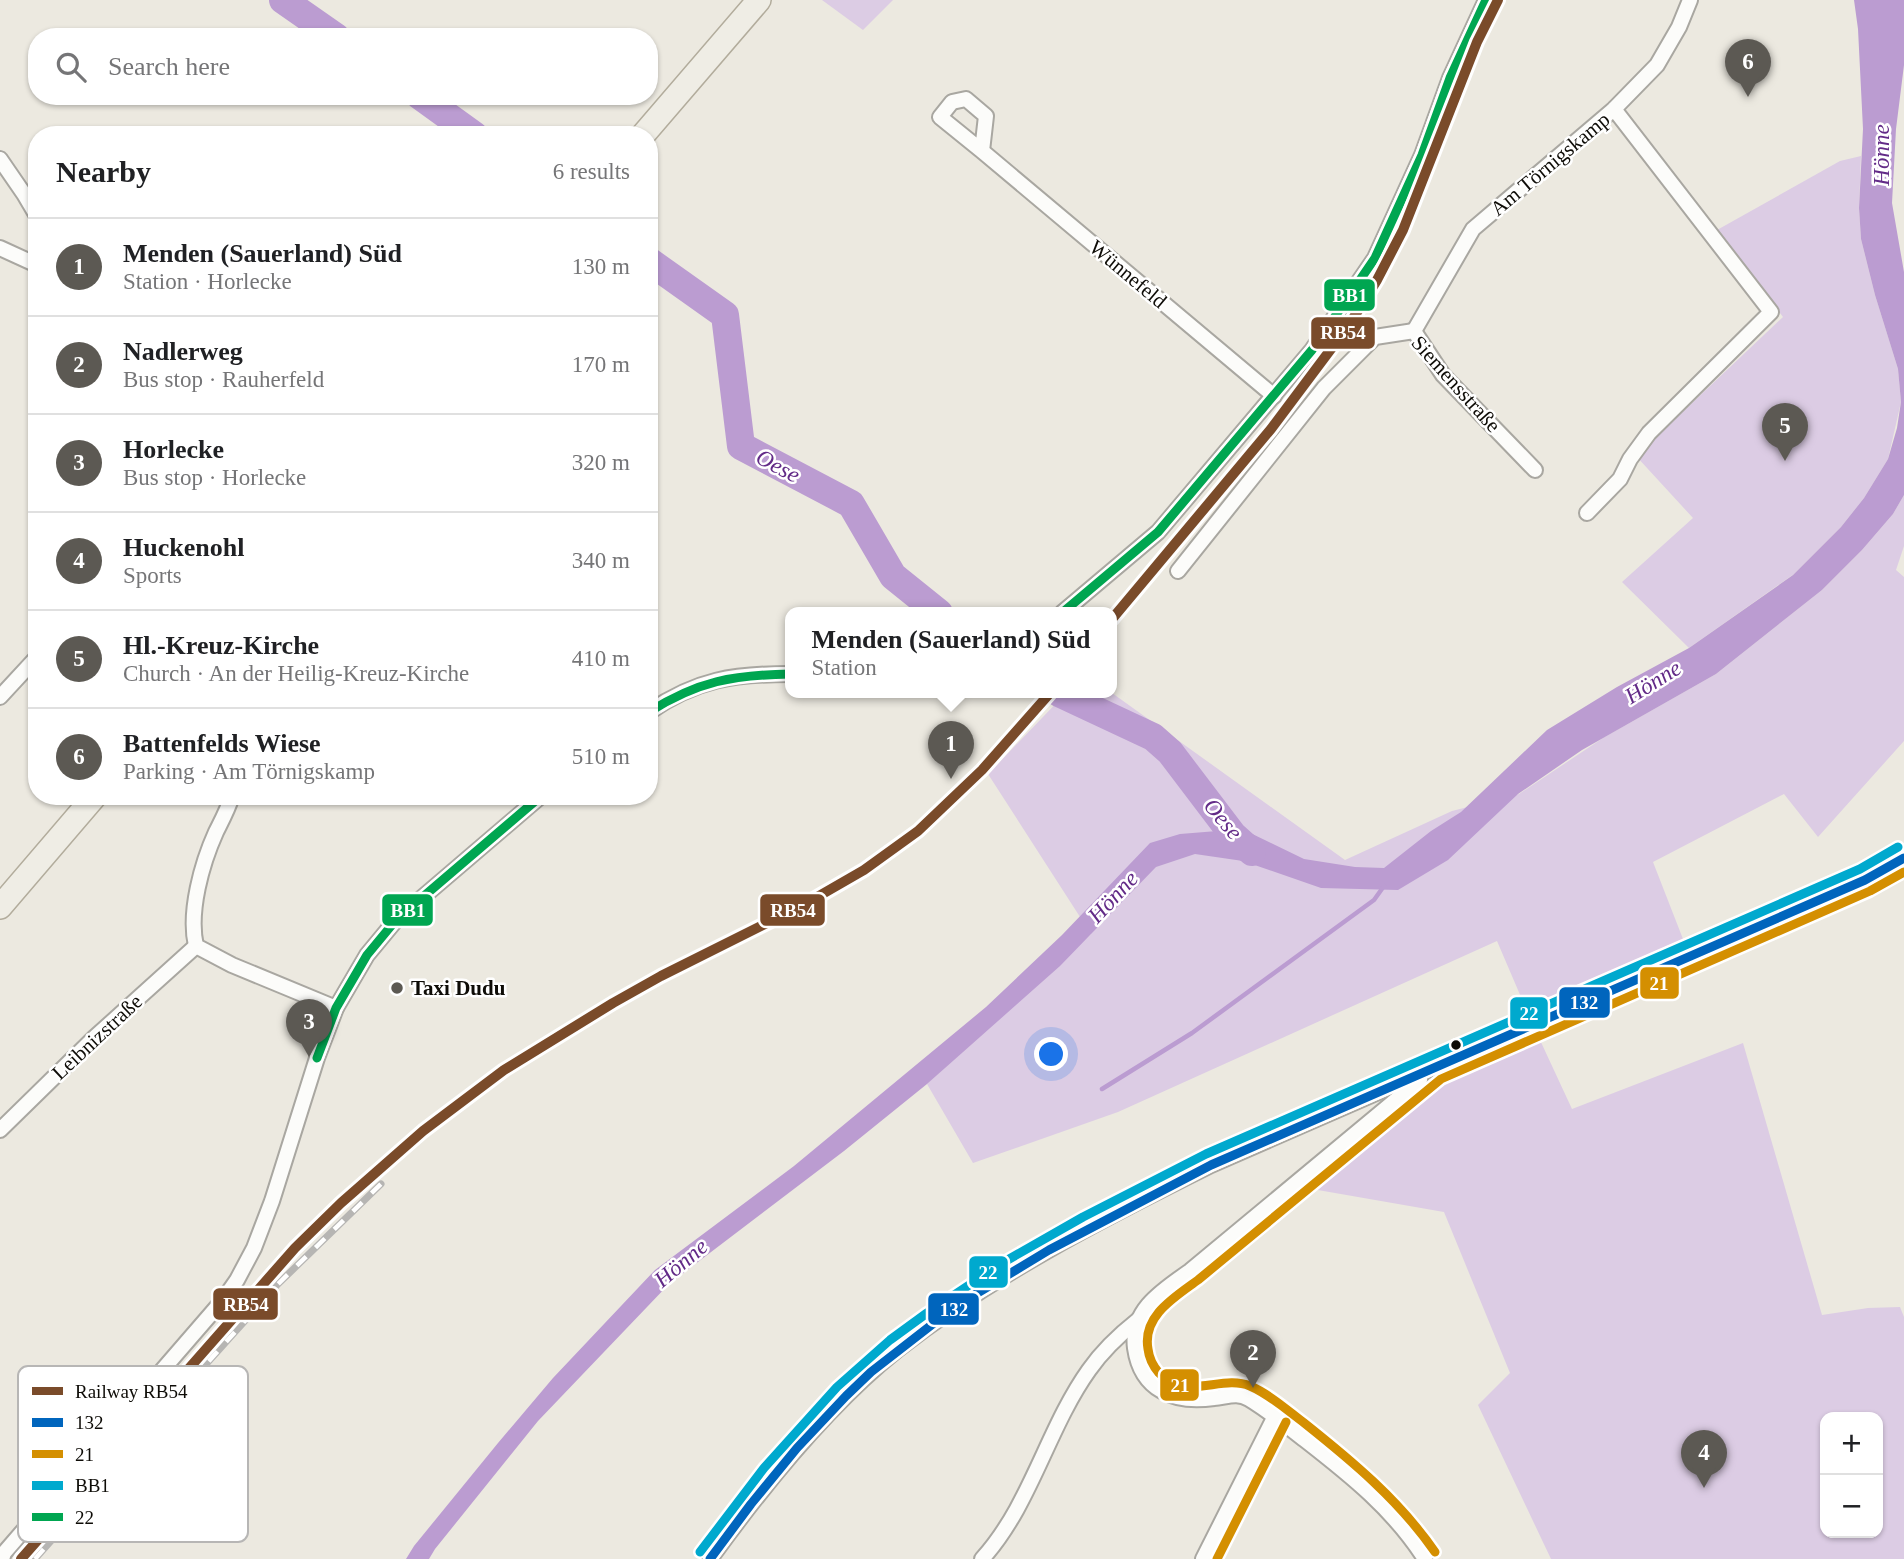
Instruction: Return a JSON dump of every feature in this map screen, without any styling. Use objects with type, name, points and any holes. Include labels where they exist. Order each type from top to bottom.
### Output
[{"type":"main road","points":[[651,126],[759,0]]},
{"type":"main road","points":[[0,907],[87,805]]},
{"type":"street","points":[[1069,607],[1158,532],[1312,350],[1376,258],[1422,155],[1450,78],[1486,0]]},
{"type":"street","name":"Am Törnigskamp","points":[[1413,331],[1474,229],[1614,110],[1657,65],[1679,27],[1690,0]]},
{"type":"street","points":[[1587,513],[1620,479],[1630,459],[1649,433],[1771,312],[1614,110]]},
{"type":"street","name":"Wünnefeld","points":[[982,150],[1275,396]]},
{"type":"street","points":[[0,159],[28,201]]},
{"type":"street","points":[[0,248],[28,261]]},
{"type":"street","name":"Siemensstraße","points":[[1178,571],[1324,388],[1375,337],[1413,331],[1443,375],[1535,470]]},
{"type":"street","points":[[0,697],[28,667]]},
{"type":"street","points":[[658,707],[686,690],[708,682],[740,675],[785,674]]},
{"type":"street","points":[[228,805],[203,871],[194,918],[196,946],[232,965],[336,1008]]},
{"type":"street","points":[[166,1366],[223,1300],[254,1248],[336,1008],[367,956],[396,920],[530,805]]},
{"type":"street","points":[[710,1559],[753,1502],[830,1412],[864,1378],[896,1351],[960,1305],[1055,1247],[1211,1165],[1853,886],[1904,858]]},
{"type":"street","name":"Leibnizstraße","points":[[0,1130],[94,1038],[196,946]]},
{"type":"street","points":[[1425,1559],[1402,1526],[1378,1500],[1275,1416],[1246,1397],[1237,1395],[1196,1400],[1169,1395],[1156,1388],[1147,1379],[1136,1353],[1135,1332],[1146,1306],[1157,1295],[1435,1068]]},
{"type":"street","points":[[982,1559],[1016,1510],[1088,1370],[1111,1343],[1138,1320]]},
{"type":"street","points":[[1203,1559],[1275,1416]]},
{"type":"street","points":[[2,1559],[18,1537]]},
{"type":"shaded area","points":[[822,0],[893,0],[863,30]]},
{"type":"shaded area","points":[[1861,156],[1861,239],[1898,369],[1901,402],[1888,459],[1864,498],[1841,527],[1794,574],[1689,648],[1622,582],[1693,518],[1636,456],[1783,317],[1717,230],[1840,161]]},
{"type":"shaded area","points":[[1904,495],[1904,546],[1896,570],[1904,577],[1904,741],[1818,837],[1784,794],[1653,862],[1690,957],[1533,1025],[1497,941],[1118,1112],[973,1163],[927,1084],[1091,934],[988,774],[1061,698],[1117,697],[1345,860],[1452,811],[1519,794],[1603,738],[1716,674],[1822,590],[1862,550],[1893,514]]},
{"type":"shaded area","points":[[1533,1025],[1572,1109],[1743,1043],[1822,1315],[1868,1308],[1900,1307],[1904,1317],[1904,1559],[1551,1559],[1478,1405],[1510,1373],[1444,1212],[1312,1189],[1441,1077]]},
{"type":"water","name":"Hönne","points":[[1854,0],[1904,0],[1904,65],[1896,129],[1892,203],[1904,272],[1904,495],[1893,514],[1862,550],[1822,590],[1716,674],[1582,750],[1518,794],[1448,860],[1398,890],[1321,888],[1243,861],[1195,854],[1156,867],[1060,966],[927,1084],[844,1151],[669,1284],[538,1421],[429,1559],[406,1559],[553,1378],[655,1270],[794,1166],[986,1007],[1062,935],[1150,843],[1180,834],[1242,829],[1304,859],[1355,867],[1384,868],[1431,831],[1461,812],[1547,730],[1617,687],[1689,648],[1793,575],[1841,527],[1864,498],[1888,459],[1901,402],[1898,369],[1861,239],[1859,208],[1863,129]]},
{"type":"waterway","name":"Oese","points":[[283,0],[323,28]]},
{"type":"waterway","name":"Oese","points":[[432,105],[462,126]]},
{"type":"waterway","name":"Oese","points":[[658,267],[725,315],[741,446],[851,504],[893,576],[932,607]]},
{"type":"waterway","name":"Oese","points":[[1070,698],[1153,737],[1170,752],[1233,835],[1252,852]]},
{"type":"waterway","points":[[1102,1089],[1192,1033],[1374,900],[1384,886]]},
{"type":"railway","points":[[204,1366],[278,1284],[381,1184]]},
{"type":"railway","points":[[35,1559],[50,1542]]},
{"type":"rail line","name":"RB54","points":[[1117,613],[1271,429],[1349,325],[1377,280],[1403,230],[1477,42],[1498,0]]},
{"type":"rail line","name":"RB54","points":[[191,1366],[295,1248],[341,1203],[423,1131],[504,1070],[613,1003],[805,904],[864,870],[918,831],[982,770],[1046,698]]},
{"type":"rail line","name":"RB54","points":[[21,1559],[36,1542]]},
{"type":"transit line","name":"BB1","points":[[1069,607],[1158,532],[1312,350],[1375,258],[1422,155],[1450,78],[1486,0]]},
{"type":"transit line","name":"BB1","points":[[658,707],[684,693],[716,682],[785,674]]},
{"type":"transit line","name":"BB1","points":[[317,1058],[336,1008],[367,955],[396,920],[530,805]]},
{"type":"transit line","name":"22","points":[[700,1552],[764,1468],[837,1387],[890,1340],[1004,1262],[1083,1217],[1206,1154],[1860,869],[1898,847]]},
{"type":"transit line","name":"132","points":[[710,1559],[797,1448],[871,1372],[971,1297],[1049,1250],[1211,1165],[1865,880],[1904,858]]},
{"type":"transit line","name":"21","points":[[1435,1552],[1406,1515],[1374,1482],[1271,1398],[1257,1389],[1239,1383],[1181,1386],[1159,1373],[1149,1356],[1147,1337],[1155,1317],[1170,1301],[1441,1079],[1870,891],[1904,872]]},
{"type":"transit line","name":"21","points":[[1217,1559],[1286,1422]]},
{"type":"place","name":"Battenfelds Wiese","points":[[1748,97]]},
{"type":"place","name":"Hl.-Kreuz-Kirche","points":[[1785,461]]},
{"type":"place","name":"Menden (Sauerland) Süd","points":[[951,779]]},
{"type":"place","name":"Taxi Dudu","points":[[397,988]]},
{"type":"place","name":"Horlecke","points":[[309,1057]]},
{"type":"place","name":"Nadlerweg","points":[[1253,1388]]},
{"type":"place","name":"Huckenohl","points":[[1704,1488]]}]
